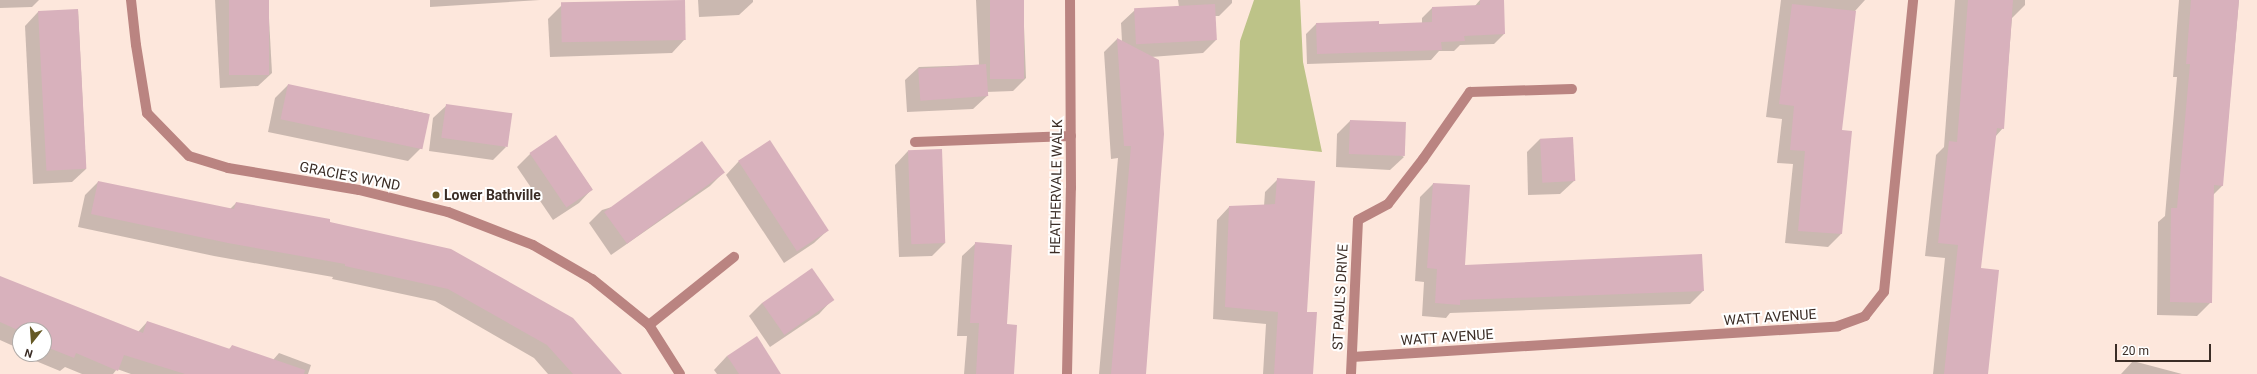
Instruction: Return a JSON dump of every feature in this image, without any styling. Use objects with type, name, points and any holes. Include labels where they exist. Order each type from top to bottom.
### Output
[{"type":"street","name":"GRACIE'S WYND","points":[[131,0],[136,45],[147,114],[189,156],[228,168],[359,190],[448,212],[533,246],[592,279],[649,325],[680,374]]},
{"type":"street","name":"HEATHERVALE WALK","points":[[1067,374],[1071,136],[1070,0]]},
{"type":"street","name":"WATT AVENUE","points":[[1352,357],[1838,326],[1865,316],[1884,292],[1913,0]]},
{"type":"street","name":"ST PAUL'S DRIVE","points":[[1351,374],[1358,220],[1388,204],[1423,159],[1470,92],[1572,89]]},
{"type":"street","points":[[915,142],[1071,136]]},
{"type":"street","points":[[649,325],[734,257]]},
{"type":"green space","points":[[1254,0],[1300,0],[1303,62],[1322,152],[1236,143],[1240,41]]},
{"type":"building","points":[[229,0],[269,0],[269,75],[229,75]]},
{"type":"building","points":[[685,0],[686,40],[562,42],[561,2]]},
{"type":"building","points":[[990,0],[1024,0],[1024,79],[990,79]]},
{"type":"building","points":[[1480,0],[1504,0],[1505,34],[1464,36],[1465,41],[1441,42],[1442,50],[1317,54],[1316,23],[1379,21],[1379,24],[1432,22],[1432,7],[1480,5]]},
{"type":"building","points":[[1968,0],[2013,0],[2004,129],[1997,128],[1981,268],[1999,270],[1988,374],[1944,374],[1958,245],[1938,243],[1949,141],[1957,142]]},
{"type":"building","points":[[2191,0],[2239,0],[2223,186],[2214,185],[2212,303],[2170,302],[2171,208],[2177,208],[2190,64],[2186,64]]},
{"type":"building","points":[[1215,4],[1217,40],[1136,44],[1134,8]]},
{"type":"building","points":[[1792,4],[1856,11],[1842,130],[1852,131],[1842,234],[1798,231],[1805,151],[1790,150],[1794,106],[1779,104]]},
{"type":"building","points":[[78,9],[86,169],[46,171],[38,11]]},
{"type":"building","points":[[1117,38],[1159,60],[1164,134],[1146,374],[1111,374],[1131,146],[1124,146]]},
{"type":"building","points":[[986,64],[988,96],[920,101],[918,69]]},
{"type":"building","points":[[288,84],[430,114],[422,149],[281,119]]},
{"type":"building","points":[[446,104],[512,113],[508,147],[441,138]]},
{"type":"building","points":[[1350,120],[1406,122],[1405,156],[1349,154]]},
{"type":"building","points":[[556,135],[593,190],[566,208],[529,153]]},
{"type":"building","points":[[1573,137],[1575,181],[1542,183],[1540,139]]},
{"type":"building","points":[[770,140],[829,231],[797,251],[738,161]]},
{"type":"building","points":[[702,141],[725,173],[627,244],[604,212]]},
{"type":"building","points":[[942,149],[945,243],[911,244],[908,150]]},
{"type":"building","points":[[1277,178],[1315,181],[1307,312],[1317,312],[1313,374],[1274,374],[1278,312],[1225,307],[1229,206],[1275,204]]},
{"type":"building","points":[[98,181],[234,209],[236,202],[330,219],[330,222],[451,249],[573,318],[622,374],[573,374],[547,345],[448,289],[345,266],[345,264],[228,243],[91,214]]},
{"type":"building","points":[[1433,183],[1470,185],[1465,265],[1702,254],[1704,291],[1460,300],[1460,305],[1435,303],[1437,269],[1427,268]]},
{"type":"building","points":[[975,242],[1012,245],[1007,324],[1017,325],[1014,374],[976,374],[979,323],[970,323]]},
{"type":"building","points":[[812,268],[834,300],[784,335],[762,303]]},
{"type":"building","points":[[0,276],[143,333],[147,321],[230,349],[232,345],[305,370],[304,374],[185,374],[124,355],[118,371],[76,353],[74,358],[52,349],[52,322],[12,322],[12,327],[0,322]]},
{"type":"building","points":[[757,336],[781,374],[739,374],[727,356]]},
{"type":"place","name":"Lower Bathville","points":[[436,195]]}]
